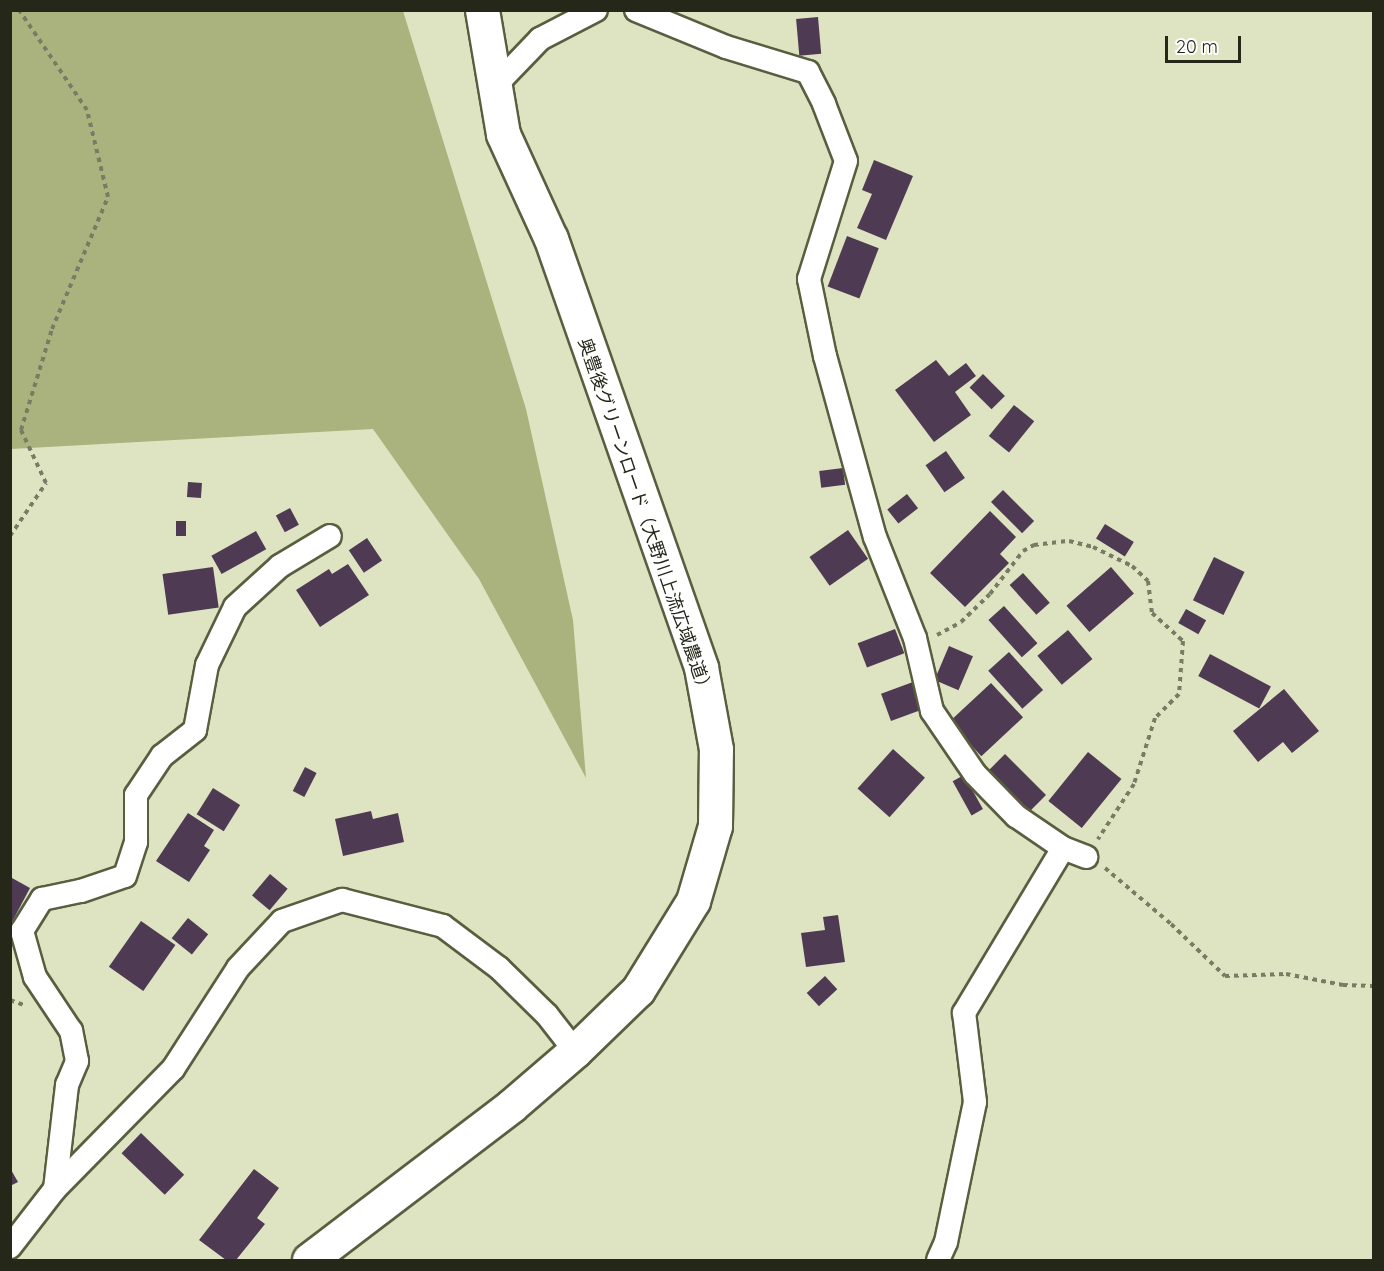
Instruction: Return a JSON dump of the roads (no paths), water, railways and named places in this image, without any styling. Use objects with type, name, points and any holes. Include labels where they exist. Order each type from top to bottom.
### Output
[{"type":"street","name":"奥豊後グリーンロード（大野川上流広域農道）","points":[[309,1260],[511,1106],[575,1051],[638,990],[693,901],[715,826],[716,749],[700,667],[551,239],[503,134],[482,10]]},
{"type":"street","points":[[495,86],[540,39],[596,10]]},
{"type":"street","points":[[636,10],[726,47],[808,72],[824,104],[846,161],[809,279],[825,356],[875,537],[917,647],[932,711],[975,774],[1016,816],[1063,848],[1086,857]]},
{"type":"street","points":[[55,1189],[67,1085],[77,1061],[71,1031],[35,977],[22,931],[42,899],[81,891],[125,876],[136,842],[136,795],[162,756],[195,730],[207,665],[235,608],[280,566],[330,536]]},
{"type":"street","points":[[938,1260],[946,1242],[975,1102],[964,1013],[1063,848]]},
{"type":"street","points":[[10,1247],[55,1189],[173,1069],[238,968],[282,921],[342,900],[443,926],[499,968],[547,1014],[575,1051]]}]
